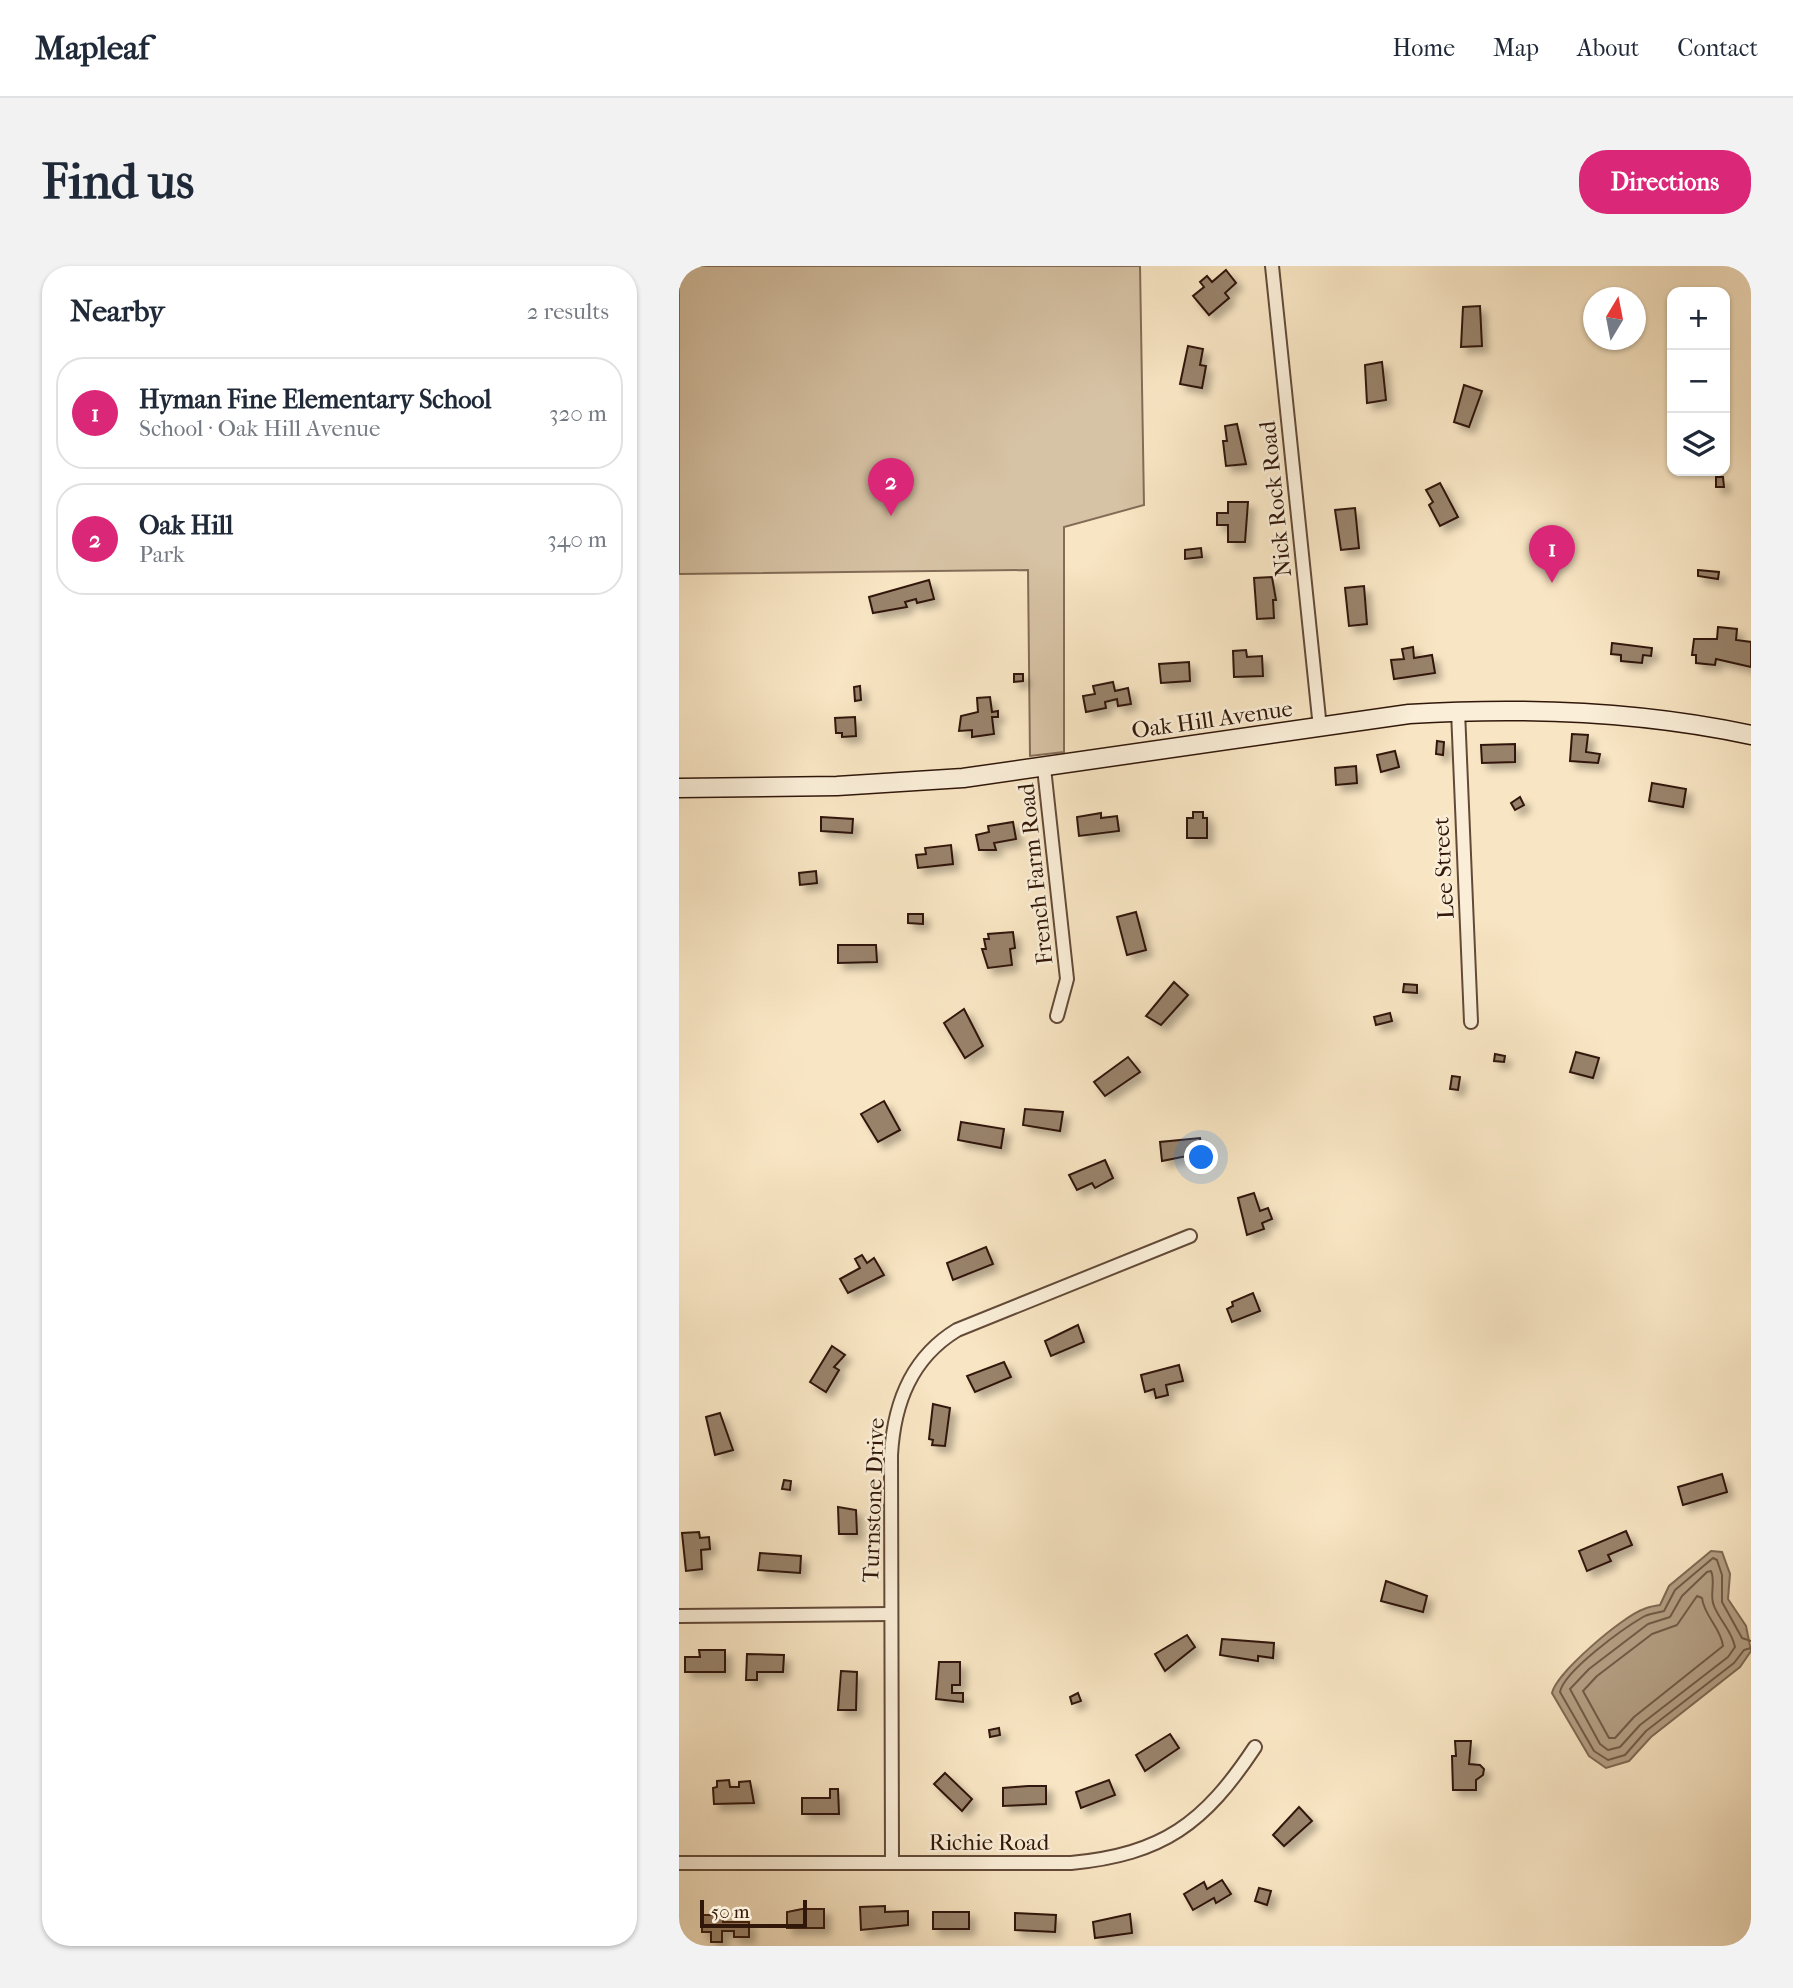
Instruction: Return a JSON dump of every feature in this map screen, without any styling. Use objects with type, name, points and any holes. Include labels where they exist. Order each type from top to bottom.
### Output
[{"type":"main road","name":"Oak Hill Avenue","points":[[679,788],[888,784],[1044,768],[1409,714],[1458,711],[1547,710],[1612,715],[1684,723],[1751,735]]},
{"type":"street","name":"Nick Rock Road","points":[[1272,266],[1320,728]]},
{"type":"street","name":"Lee Street","points":[[1458,711],[1471,1022]]},
{"type":"street","name":"French Farm Road","points":[[1044,768],[1067,979],[1057,1016]]},
{"type":"street","name":"Turnstone Drive","points":[[892,1863],[892,1434],[901,1395],[918,1365],[936,1344],[957,1330],[1190,1236]]},
{"type":"street","points":[[679,1616],[891,1614]]},
{"type":"street","name":"Richie Road","points":[[679,1863],[1071,1863],[1130,1855],[1155,1844],[1198,1818],[1234,1779],[1255,1747]]},
{"type":"shaded area","points":[[679,266],[1140,266],[1144,505],[1064,527],[1064,752],[1030,756],[1028,570],[679,574]]},
{"type":"water","points":[[1711,1551],[1722,1552],[1730,1574],[1728,1599],[1746,1626],[1751,1651],[1740,1667],[1651,1737],[1629,1761],[1606,1768],[1589,1756],[1552,1693],[1556,1684],[1577,1659],[1621,1622],[1646,1608],[1660,1605],[1669,1586]]},
{"type":"building","points":[[1226,270],[1236,283],[1225,293],[1229,298],[1209,315],[1193,296],[1204,287],[1200,282],[1207,276],[1212,282]]},
{"type":"building","points":[[1480,306],[1482,346],[1461,347],[1463,307]]},
{"type":"building","points":[[1188,346],[1203,349],[1200,365],[1206,366],[1202,388],[1180,384]]},
{"type":"building","points":[[1382,362],[1386,400],[1367,403],[1365,365]]},
{"type":"building","points":[[1464,385],[1482,391],[1469,427],[1454,422]]},
{"type":"building","points":[[1237,424],[1246,464],[1226,466],[1223,441],[1227,441],[1225,426]]},
{"type":"building","points":[[1716,477],[1723,477],[1724,487],[1716,487]]},
{"type":"building","points":[[1440,483],[1458,517],[1440,526],[1429,505],[1433,502],[1426,490]]},
{"type":"building","points":[[1228,502],[1248,502],[1245,542],[1228,542],[1228,525],[1217,525],[1217,513],[1228,513]]},
{"type":"building","points":[[1355,508],[1359,548],[1341,550],[1335,510]]},
{"type":"building","points":[[1201,548],[1202,557],[1185,559],[1185,550]]},
{"type":"building","points":[[1698,570],[1719,572],[1718,579],[1698,576]]},
{"type":"building","points":[[1272,577],[1276,600],[1273,600],[1274,618],[1257,619],[1254,578]]},
{"type":"building","points":[[929,580],[934,599],[917,603],[916,599],[905,602],[907,607],[873,613],[869,597]]},
{"type":"building","points":[[1364,586],[1367,624],[1349,626],[1345,588]]},
{"type":"building","points":[[1718,627],[1737,629],[1736,640],[1751,642],[1751,667],[1716,659],[1715,665],[1696,663],[1696,655],[1692,655],[1694,639],[1717,639]]},
{"type":"building","points":[[1612,643],[1652,648],[1651,656],[1643,655],[1642,663],[1621,661],[1621,655],[1611,654]]},
{"type":"building","points":[[1413,647],[1414,658],[1432,655],[1435,673],[1394,679],[1391,660],[1404,659],[1402,649]]},
{"type":"building","points":[[1246,650],[1247,657],[1262,656],[1263,676],[1234,677],[1233,651]]},
{"type":"building","points":[[1189,662],[1190,681],[1161,683],[1159,664]]},
{"type":"building","points":[[1014,674],[1023,674],[1023,681],[1014,682]]},
{"type":"building","points":[[1113,682],[1115,691],[1128,688],[1131,704],[1118,706],[1117,699],[1105,702],[1106,708],[1086,712],[1083,696],[1095,694],[1093,686]]},
{"type":"building","points":[[860,686],[861,700],[855,701],[854,687]]},
{"type":"building","points":[[990,697],[992,712],[998,711],[998,717],[992,717],[994,734],[972,737],[972,730],[959,731],[961,716],[978,712],[977,698]]},
{"type":"building","points":[[855,717],[856,736],[842,737],[842,733],[836,733],[835,718]]},
{"type":"building","points":[[1572,734],[1588,735],[1586,752],[1600,754],[1598,763],[1570,761]]},
{"type":"building","points":[[1437,741],[1444,742],[1443,755],[1436,754]]},
{"type":"building","points":[[1515,744],[1515,762],[1482,763],[1481,745]]},
{"type":"building","points":[[1395,751],[1399,767],[1381,772],[1377,755]]},
{"type":"building","points":[[1356,766],[1357,783],[1336,785],[1335,768]]},
{"type":"building","points":[[1652,783],[1686,789],[1683,807],[1649,801]]},
{"type":"building","points":[[1520,797],[1524,805],[1515,810],[1511,803]]},
{"type":"building","points":[[1193,812],[1203,812],[1203,818],[1207,818],[1207,838],[1187,838],[1187,818],[1193,818]]},
{"type":"building","points":[[1101,813],[1101,818],[1117,816],[1119,831],[1079,836],[1077,817]]},
{"type":"building","points":[[821,817],[853,819],[852,833],[821,831]]},
{"type":"building","points":[[1013,822],[1016,839],[994,843],[996,850],[979,850],[976,835],[989,832],[988,826]]},
{"type":"building","points":[[951,845],[953,864],[918,868],[916,855],[926,854],[925,848]]},
{"type":"building","points":[[816,871],[817,883],[800,885],[799,873]]},
{"type":"building","points":[[1136,912],[1146,950],[1127,955],[1117,917]]},
{"type":"building","points":[[908,914],[923,914],[923,924],[908,923]]},
{"type":"building","points":[[1013,932],[1015,948],[1010,949],[1012,965],[988,968],[982,949],[986,949],[984,939],[989,939],[988,934]]},
{"type":"building","points":[[838,945],[876,945],[877,962],[838,963]]},
{"type":"building","points":[[1174,982],[1188,995],[1161,1025],[1146,1016]]},
{"type":"building","points":[[1404,984],[1417,985],[1417,993],[1403,992]]},
{"type":"building","points":[[964,1009],[983,1046],[965,1058],[944,1023]]},
{"type":"building","points":[[1390,1013],[1392,1021],[1376,1025],[1374,1017]]},
{"type":"building","points":[[1576,1052],[1599,1058],[1593,1078],[1570,1072]]},
{"type":"building","points":[[1495,1054],[1505,1056],[1504,1062],[1494,1061]]},
{"type":"building","points":[[1128,1057],[1140,1072],[1105,1096],[1094,1082]]},
{"type":"building","points":[[1452,1076],[1460,1077],[1458,1090],[1450,1089]]},
{"type":"building","points":[[884,1101],[900,1130],[878,1142],[861,1114]]},
{"type":"building","points":[[1025,1109],[1063,1112],[1060,1131],[1023,1125]]},
{"type":"building","points":[[961,1122],[1004,1129],[1001,1148],[958,1140]]},
{"type":"building","points":[[1200,1138],[1202,1153],[1162,1161],[1160,1142]]},
{"type":"building","points":[[1105,1160],[1113,1178],[1095,1188],[1092,1183],[1077,1190],[1069,1175]]},
{"type":"building","points":[[1254,1193],[1260,1211],[1268,1208],[1272,1219],[1262,1223],[1264,1229],[1247,1235],[1238,1198]]},
{"type":"building","points":[[986,1247],[993,1264],[953,1280],[947,1263]]},
{"type":"building","points":[[862,1255],[867,1263],[874,1258],[884,1275],[848,1293],[840,1279],[860,1268],[855,1259]]},
{"type":"building","points":[[1253,1293],[1260,1311],[1232,1322],[1227,1309],[1233,1306],[1232,1302]]},
{"type":"building","points":[[1078,1325],[1084,1342],[1051,1356],[1045,1341]]},
{"type":"building","points":[[832,1346],[845,1355],[834,1367],[839,1370],[826,1392],[810,1382]]},
{"type":"building","points":[[1004,1362],[1011,1377],[975,1392],[967,1376]]},
{"type":"building","points":[[1179,1365],[1183,1381],[1166,1385],[1168,1395],[1156,1398],[1154,1389],[1145,1392],[1141,1375]]},
{"type":"building","points":[[933,1404],[950,1408],[945,1446],[932,1445],[933,1440],[929,1439]]},
{"type":"building","points":[[720,1413],[733,1450],[715,1455],[706,1417]]},
{"type":"building","points":[[1722,1474],[1727,1492],[1683,1505],[1678,1487]]},
{"type":"building","points":[[784,1480],[791,1481],[790,1490],[782,1489]]},
{"type":"building","points":[[838,1507],[856,1510],[857,1534],[839,1534]]},
{"type":"building","points":[[1626,1531],[1632,1545],[1608,1555],[1611,1561],[1587,1571],[1579,1551]]},
{"type":"building","points":[[699,1532],[700,1538],[709,1537],[710,1549],[701,1550],[702,1569],[686,1571],[682,1533]]},
{"type":"building","points":[[760,1553],[801,1556],[800,1573],[758,1570]]},
{"type":"building","points":[[1386,1581],[1427,1596],[1423,1612],[1381,1601]]},
{"type":"building","points":[[1187,1635],[1195,1647],[1165,1671],[1155,1654]]},
{"type":"building","points":[[1222,1639],[1274,1643],[1273,1658],[1258,1656],[1258,1661],[1220,1655]]},
{"type":"building","points":[[699,1650],[725,1650],[725,1672],[685,1672],[685,1657],[700,1657]]},
{"type":"building","points":[[747,1654],[784,1655],[783,1672],[757,1672],[757,1680],[746,1680]]},
{"type":"building","points":[[939,1662],[960,1662],[960,1685],[952,1685],[952,1693],[963,1693],[963,1702],[936,1699]]},
{"type":"building","points":[[841,1671],[857,1672],[856,1710],[838,1710]]},
{"type":"building","points":[[1078,1693],[1081,1701],[1072,1704],[1070,1697]]},
{"type":"building","points":[[999,1728],[1000,1735],[990,1737],[989,1730]]},
{"type":"building","points":[[1170,1734],[1179,1748],[1145,1771],[1136,1755]]},
{"type":"building","points":[[1455,1741],[1471,1741],[1469,1764],[1480,1765],[1484,1769],[1483,1775],[1476,1780],[1476,1790],[1453,1790],[1452,1756],[1456,1756]]},
{"type":"building","points":[[945,1773],[972,1799],[962,1811],[934,1784]]},
{"type":"building","points":[[729,1780],[730,1787],[739,1787],[739,1782],[750,1781],[754,1803],[714,1804],[713,1788],[717,1787],[717,1781]]},
{"type":"building","points":[[1109,1780],[1115,1795],[1081,1808],[1076,1792]]},
{"type":"building","points":[[1046,1786],[1046,1804],[1003,1806],[1003,1788]]},
{"type":"building","points":[[830,1789],[838,1789],[839,1814],[802,1814],[802,1798],[830,1798]]},
{"type":"building","points":[[1299,1807],[1312,1821],[1284,1846],[1273,1835]]},
{"type":"building","points":[[1222,1880],[1231,1894],[1216,1903],[1214,1898],[1193,1910],[1184,1894],[1204,1882],[1207,1889]]},
{"type":"building","points":[[1259,1888],[1271,1891],[1267,1905],[1255,1901]]},
{"type":"building","points":[[885,1906],[885,1912],[908,1911],[908,1925],[861,1930],[860,1907]]},
{"type":"building","points":[[824,1909],[824,1928],[787,1928],[787,1912]]},
{"type":"building","points":[[933,1912],[969,1912],[969,1929],[933,1929]]},
{"type":"building","points":[[1015,1913],[1056,1915],[1055,1932],[1015,1930]]},
{"type":"building","points":[[1130,1914],[1132,1933],[1095,1938],[1093,1922]]},
{"type":"building","points":[[702,1915],[723,1915],[723,1922],[749,1922],[749,1937],[734,1937],[734,1931],[722,1931],[722,1942],[711,1942],[711,1932],[702,1932]]},
{"type":"place","name":"Oak Hill","points":[[891,516]]},
{"type":"place","name":"Hyman Fine Elementary School","points":[[1552,583]]}]
